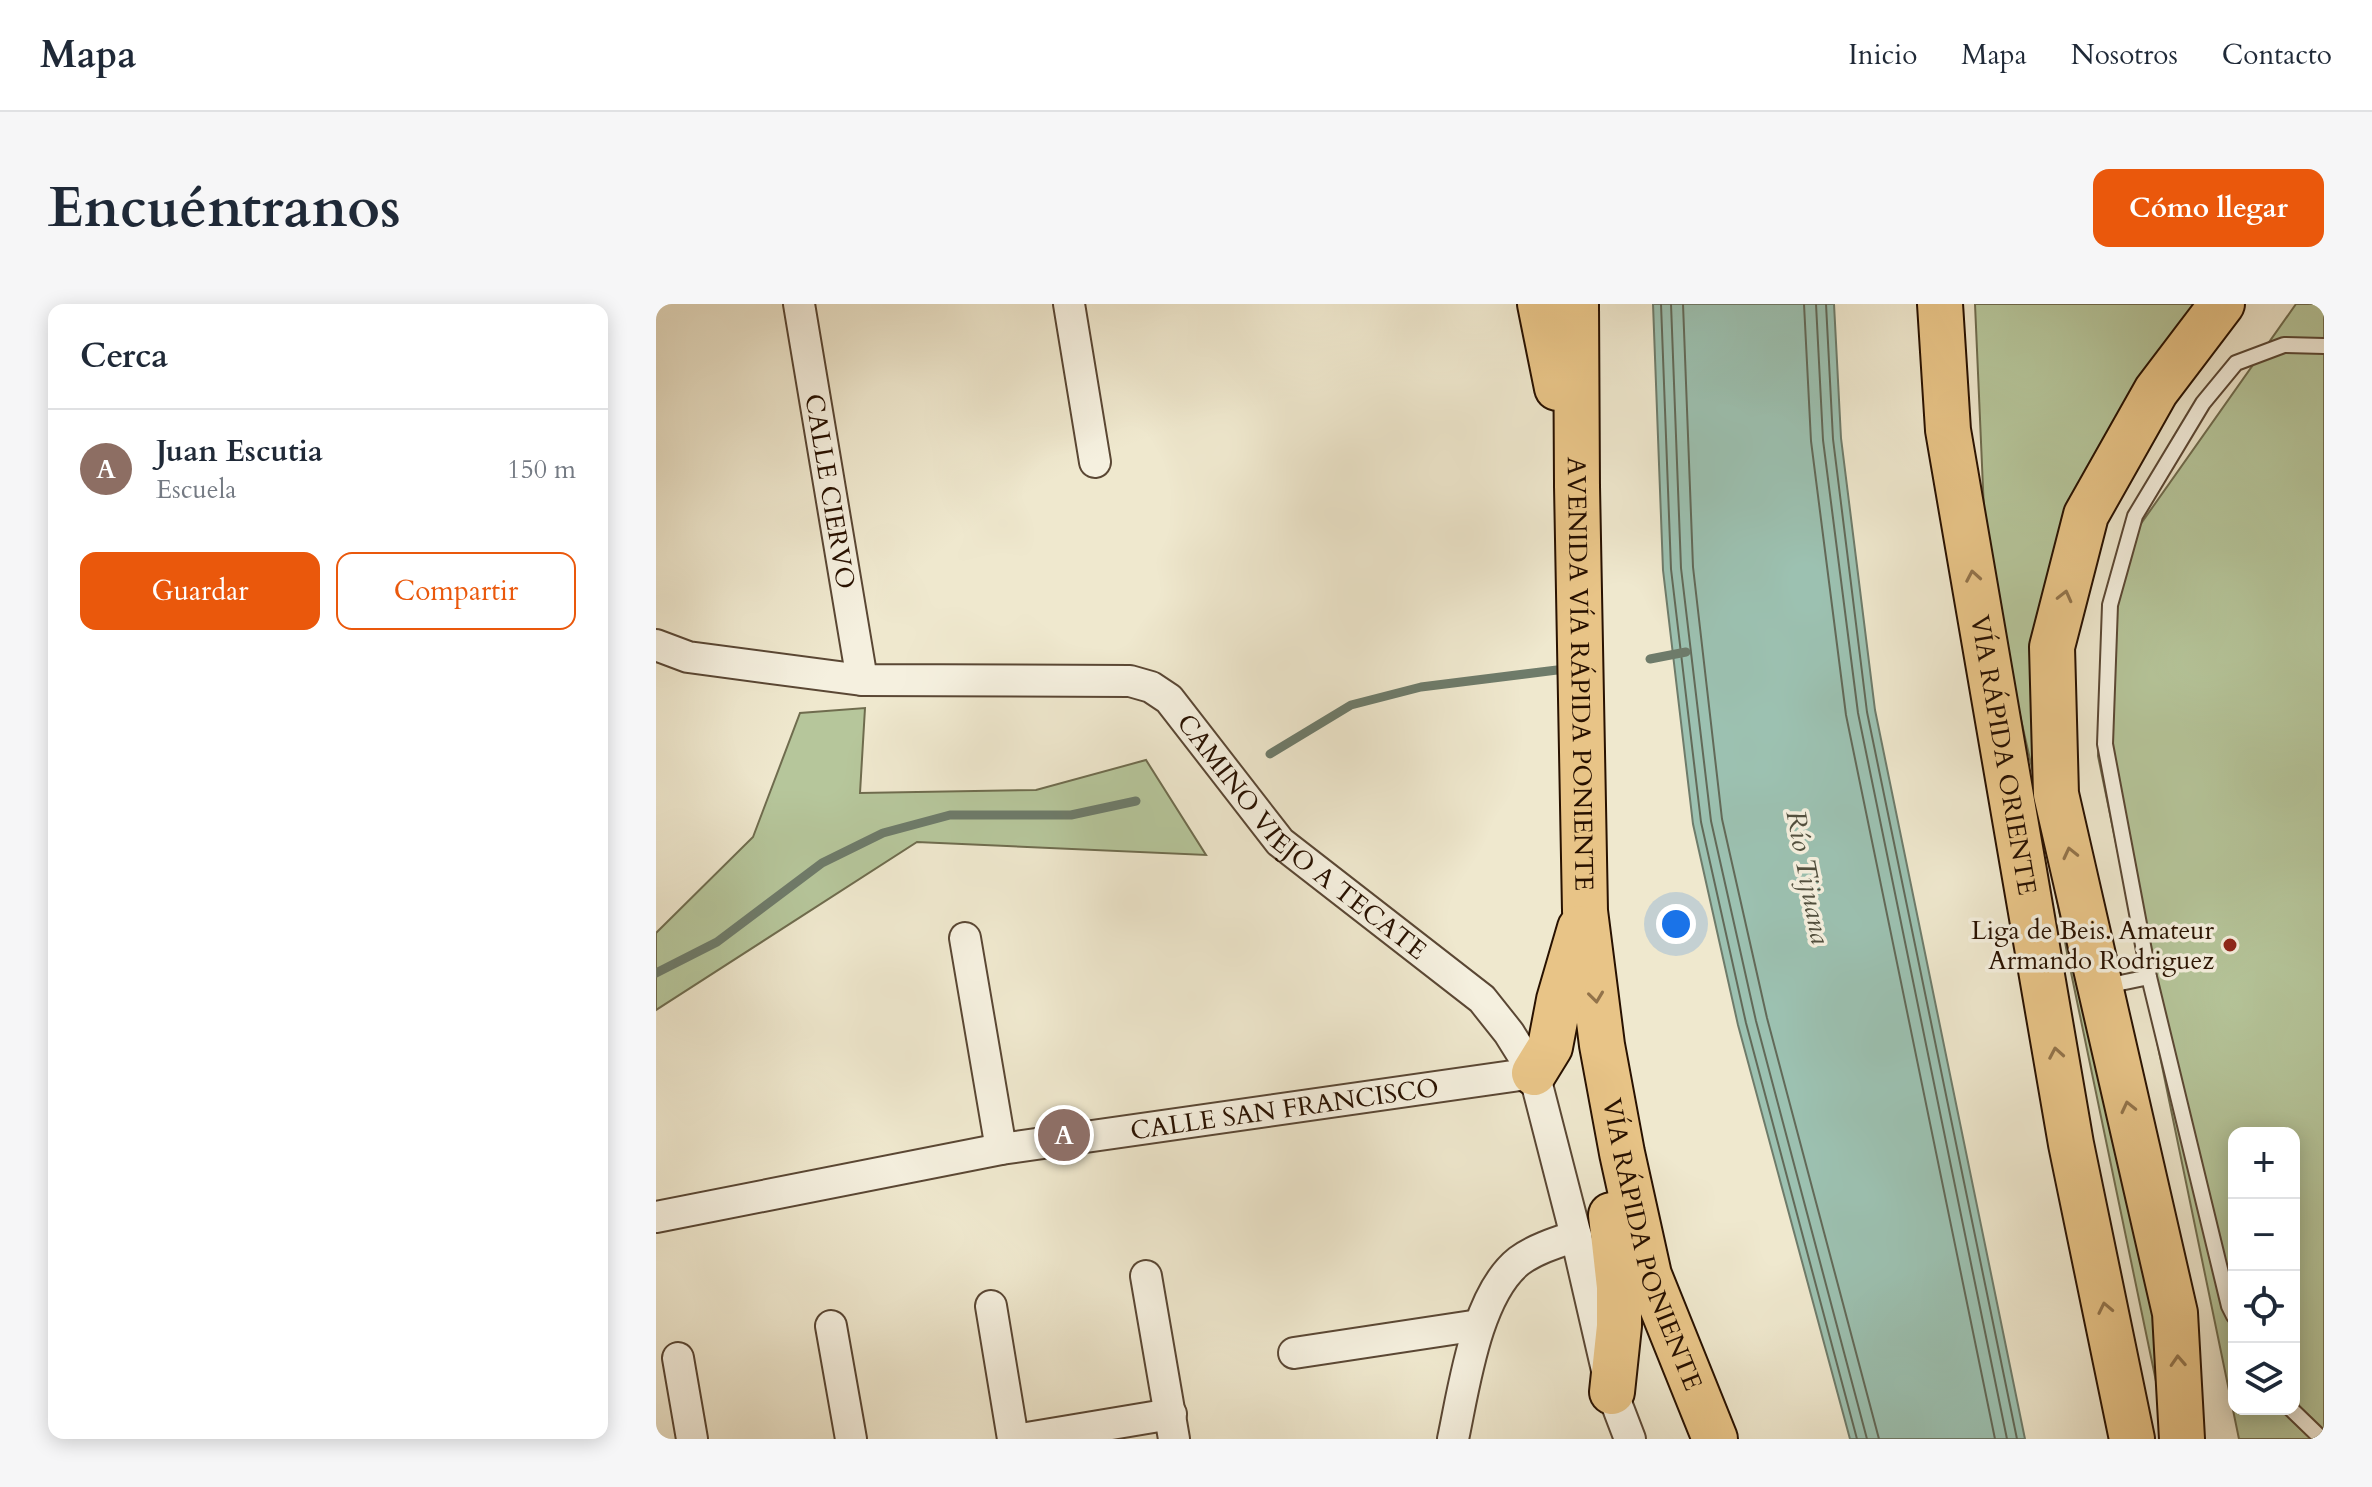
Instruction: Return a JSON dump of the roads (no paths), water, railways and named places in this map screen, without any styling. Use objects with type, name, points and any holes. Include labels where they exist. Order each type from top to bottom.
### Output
[{"type":"highway","points":[[1540,304],[1577,486]]},
{"type":"highway","name":"AVENIDA VÍA RÁPIDA PONIENTE","points":[[1576,304],[1585,911],[1602,1045]]},
{"type":"highway","name":"VÍA RÁPIDA ORIENTE","points":[[1940,304],[1950,446],[2071,1144],[2132,1439]]},
{"type":"highway","points":[[2182,1439],[2175,1313],[2056,794],[2052,647],[2086,515],[2156,391],[2222,304]]},
{"type":"highway","points":[[1534,1073],[1550,1047],[1559,1000],[1585,911]]},
{"type":"highway","points":[[1602,1045],[1604,1146],[1619,1287],[1619,1326],[1612,1392]]},
{"type":"highway","name":"VÍA RÁPIDA PONIENTE","points":[[1602,1045],[1649,1275],[1715,1439]]},
{"type":"street","name":"CALLE CIERVO","points":[[799,304],[862,680]]},
{"type":"street","points":[[1069,304],[1095,462]]},
{"type":"street","name":"CAMINO VIEJO A TECATE","points":[[656,645],[688,657],[862,680],[1130,681],[1151,687],[1169,699],[1280,842],[1482,999],[1509,1033],[1534,1073],[1612,1392],[1630,1439]]},
{"type":"street","points":[[965,938],[1001,1149]]},
{"type":"street","name":"CALLE SAN FRANCISCO","points":[[656,1217],[1001,1149],[1534,1073]]},
{"type":"street","points":[[1453,1439],[1479,1325],[1502,1279],[1520,1260],[1576,1236]]},
{"type":"street","points":[[1021,1439],[1172,1426],[1146,1276]]},
{"type":"street","points":[[991,1306],[1013,1439]]},
{"type":"street","points":[[1294,1353],[1479,1325]]},
{"type":"street","points":[[831,1326],[851,1439]]},
{"type":"street","points":[[678,1358],[692,1439]]},
{"type":"lane","points":[[2228,1299],[2149,977],[2105,744],[2110,605],[2135,516],[2203,403],[2236,363],[2284,345],[2324,346]]},
{"type":"lane","points":[[2100,987],[2149,977]]},
{"type":"lane","points":[[2297,1415],[2320,1437]]},
{"type":"water","name":"Río Tijuana","points":[[1653,304],[1834,304],[1841,438],[1875,710],[2025,1439],[1850,1439],[1738,1025],[1693,824],[1663,570]]},
{"type":"waterway","points":[[1650,659],[1686,652]]},
{"type":"waterway","points":[[1270,754],[1351,705],[1421,687],[1557,670]]},
{"type":"waterway","points":[[656,973],[717,942],[822,863],[883,833],[950,815],[1071,815],[1136,801]]},
{"type":"place","name":"Liga de Beis. Amateur Armando Rodriguez","points":[[2230,945]]},
{"type":"place","name":"Juan Escutia","points":[[1064,1135]]}]
